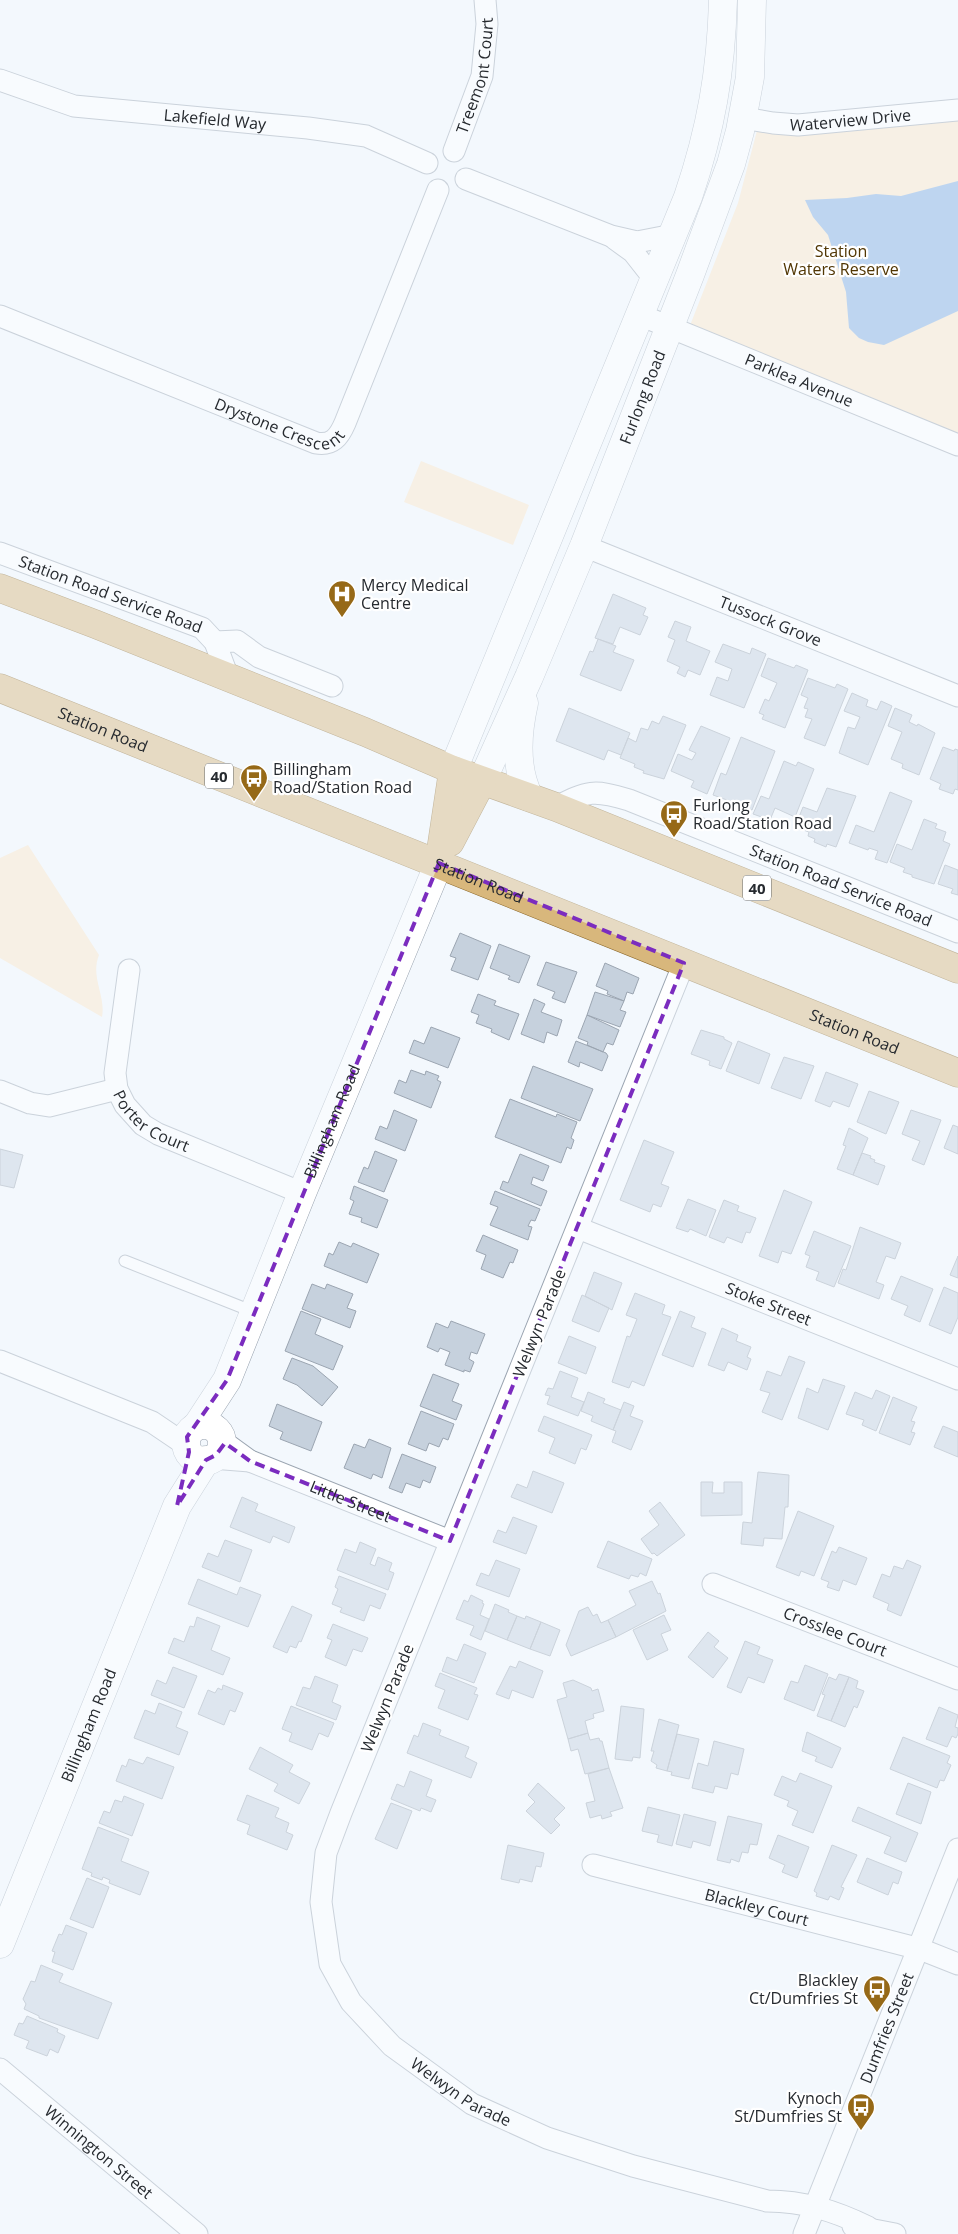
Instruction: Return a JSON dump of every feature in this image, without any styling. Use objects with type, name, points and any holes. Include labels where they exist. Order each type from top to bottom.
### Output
[{"type":"main road","name":"Furlong Road","points":[[453,770],[655,280],[704,150],[714,106],[721,54],[723,0]]},
{"type":"main road","name":"Furlong Road","points":[[482,780],[529,677],[584,546],[714,214],[731,164],[743,118],[750,77],[752,0]]},
{"type":"main road","name":"40","points":[[0,588],[228,677],[426,757],[453,770],[556,807],[958,969]]},
{"type":"main road","points":[[529,677],[522,711],[519,765],[522,783],[529,797]]},
{"type":"main road","name":"Station Road","points":[[0,688],[958,1073]]},
{"type":"main road","points":[[439,863],[453,770]]},
{"type":"main road","points":[[439,863],[482,780]]},
{"type":"main road","name":"Billingham Road","points":[[0,1944],[302,1193],[439,863]]},
{"type":"street","name":"Treemont Court","points":[[454,151],[482,76],[488,24],[485,0]]},
{"type":"street","name":"Lakefield Way","points":[[0,80],[74,106],[298,127],[366,136],[427,163]]},
{"type":"street","name":"Waterview Drive","points":[[743,118],[773,124],[798,125],[958,110]]},
{"type":"street","points":[[441,150],[454,151],[464,159],[467,166],[466,179],[454,190],[438,190],[429,182],[426,169],[427,163],[441,150]]},
{"type":"street","points":[[466,179],[611,236],[637,242],[673,235]]},
{"type":"street","name":"Drystone Crescent","points":[[0,316],[316,443],[328,443],[338,437],[345,423],[438,190]]},
{"type":"street","points":[[611,236],[633,252],[655,280]]},
{"type":"street","name":"Parklea Avenue","points":[[640,315],[958,445]]},
{"type":"street","name":"Tussock Grove","points":[[584,546],[958,696]]},
{"type":"street","name":"Station Road Service Road","points":[[0,553],[202,628],[215,642],[228,677]]},
{"type":"street","name":"Station Road Service Road","points":[[215,642],[237,641],[259,657],[332,686]]},
{"type":"street","name":"Station Road Service Road","points":[[556,807],[584,794],[603,792],[611,794],[958,932]]},
{"type":"street","name":"Welwyn Parade","points":[[684,963],[340,1813],[326,1853],[321,1902],[330,1964],[351,2002],[392,2046],[472,2104],[547,2138],[633,2166],[767,2202],[786,2212],[810,2220],[868,2227],[894,2234]]},
{"type":"street","name":"Porter Court","points":[[128,970],[115,1073],[118,1089],[134,1116],[158,1134],[302,1193]]},
{"type":"street","points":[[0,1091],[30,1103],[49,1106],[118,1089]]},
{"type":"street","name":"Stoke Street","points":[[578,1228],[958,1379]]},
{"type":"street","name":"Little Street","points":[[0,1361],[450,1541]]},
{"type":"street","name":"Crosslee Court","points":[[713,1584],[958,1679]]},
{"type":"street","name":"Dumfries Street","points":[[810,2220],[920,1949],[958,1849]]},
{"type":"street","name":"Blackley Court","points":[[594,1865],[920,1949],[958,1964]]},
{"type":"street","name":"Winnington Street","points":[[0,2069],[197,2234]]},
{"type":"lane","points":[[125,1261],[255,1313]]},
{"type":"highlighted area","points":[[439,863],[684,963],[450,1541],[250,1461],[225,1443],[216,1455],[206,1460],[177,1506],[189,1452],[187,1437],[227,1380]]},
{"type":"green space","name":"Station Waters Reserve","points":[[958,120],[958,435],[689,328],[738,203],[759,123],[844,132]]},
{"type":"green space","points":[[421,461],[529,505],[513,545],[404,502]]},
{"type":"green space","points":[[28,845],[99,955],[96,971],[102,1001],[102,1017],[0,958],[0,858]]},
{"type":"water","points":[[958,181],[958,311],[884,345],[859,338],[849,328],[846,292],[828,235],[813,217],[805,200],[847,198],[876,194],[901,196]]},
{"type":"building","points":[[613,594],[646,608],[643,615],[648,617],[640,635],[620,627],[613,644],[595,638]]},
{"type":"building","points":[[675,621],[691,627],[686,641],[710,651],[700,675],[688,670],[685,677],[677,673],[680,667],[667,661],[675,640],[668,637]]},
{"type":"building","points":[[598,639],[616,646],[613,652],[634,660],[621,691],[580,675],[590,651],[593,652]]},
{"type":"building","points":[[723,644],[750,654],[752,648],[766,654],[744,708],[710,695],[717,677],[728,681],[732,669],[715,662]]},
{"type":"building","points":[[768,658],[794,668],[796,665],[808,670],[785,728],[762,719],[764,715],[759,713],[765,699],[769,701],[777,683],[761,676]]},
{"type":"building","points":[[808,678],[835,688],[837,684],[848,689],[825,746],[804,738],[812,719],[805,717],[808,709],[804,708],[808,698],[801,695]]},
{"type":"building","points":[[852,693],[868,700],[866,706],[877,710],[881,701],[892,706],[868,765],[839,753],[848,727],[855,729],[860,717],[844,711]]},
{"type":"building","points":[[569,708],[630,733],[621,755],[608,750],[604,760],[556,741]]},
{"type":"building","points":[[895,708],[912,715],[909,722],[917,726],[918,724],[935,733],[919,775],[902,768],[903,764],[891,759],[902,732],[888,726]]},
{"type":"building","points":[[663,716],[686,725],[664,779],[643,773],[644,771],[634,767],[635,764],[620,758],[628,738],[636,742],[641,728],[648,730],[652,721],[659,724]]},
{"type":"building","points":[[701,726],[730,738],[707,794],[691,787],[694,781],[671,771],[678,754],[692,760],[696,753],[689,750]]},
{"type":"building","points":[[741,737],[775,751],[752,810],[725,804],[727,800],[713,795],[721,773],[726,775]]},
{"type":"building","points":[[943,747],[954,751],[955,749],[958,750],[958,790],[955,789],[953,794],[939,789],[941,784],[930,779]]},
{"type":"building","points":[[784,761],[796,766],[798,762],[814,769],[795,817],[775,808],[770,820],[753,814],[761,796],[769,799]]},
{"type":"building","points":[[827,788],[856,796],[836,847],[827,844],[826,847],[814,842],[815,839],[808,836],[809,832],[795,827],[803,807],[817,812]]},
{"type":"building","points":[[890,792],[912,801],[887,863],[875,859],[878,851],[869,848],[868,850],[849,843],[856,825],[874,832]]},
{"type":"building","points":[[924,819],[937,824],[935,828],[946,832],[943,841],[950,844],[934,884],[912,877],[912,875],[903,872],[905,868],[890,862],[897,844],[912,850]]},
{"type":"building","points":[[945,865],[958,870],[958,895],[951,893],[953,889],[938,884]]},
{"type":"building","points":[[460,933],[491,946],[478,980],[451,970],[456,958],[450,956]]},
{"type":"building","points":[[499,944],[530,956],[519,983],[508,979],[510,976],[490,968]]},
{"type":"building","points":[[546,962],[577,972],[565,1003],[552,998],[555,992],[537,985]]},
{"type":"building","points":[[605,963],[639,978],[633,994],[627,992],[624,1001],[607,994],[608,991],[596,986]]},
{"type":"building","points":[[595,992],[624,1001],[620,1010],[626,1012],[620,1027],[587,1015]]},
{"type":"building","points":[[478,994],[496,1001],[494,1005],[519,1014],[509,1040],[491,1032],[492,1029],[476,1023],[479,1015],[471,1012]]},
{"type":"building","points":[[534,999],[545,1004],[541,1012],[562,1020],[557,1036],[547,1032],[544,1043],[521,1034]]},
{"type":"building","points":[[587,1015],[619,1030],[613,1045],[607,1043],[603,1052],[587,1045],[588,1042],[578,1038]]},
{"type":"building","points":[[431,1027],[460,1038],[448,1068],[409,1053],[414,1040],[424,1044]]},
{"type":"building","points":[[701,1030],[724,1037],[724,1039],[732,1043],[721,1069],[709,1065],[710,1061],[691,1054]]},
{"type":"building","points":[[576,1041],[606,1053],[608,1056],[602,1071],[580,1062],[579,1067],[568,1062]]},
{"type":"building","points":[[738,1041],[770,1054],[759,1084],[726,1071]]},
{"type":"building","points":[[784,1057],[814,1066],[801,1099],[771,1088]]},
{"type":"building","points":[[533,1066],[593,1089],[580,1121],[521,1098]]},
{"type":"building","points":[[411,1070],[425,1075],[426,1071],[439,1076],[437,1080],[441,1082],[431,1108],[394,1093],[399,1080],[406,1083]]},
{"type":"building","points":[[826,1072],[858,1084],[849,1107],[833,1101],[830,1107],[815,1101]]},
{"type":"building","points":[[869,1091],[899,1102],[886,1134],[857,1122]]},
{"type":"building","points":[[510,1099],[556,1117],[557,1114],[577,1122],[571,1138],[574,1140],[571,1149],[567,1147],[561,1163],[495,1137]]},
{"type":"building","points":[[394,1110],[417,1120],[405,1151],[375,1139],[380,1126],[387,1129]]},
{"type":"building","points":[[911,1110],[941,1120],[924,1165],[912,1160],[920,1141],[902,1134]]},
{"type":"building","points":[[953,1125],[958,1127],[958,1154],[944,1148]]},
{"type":"building","points":[[849,1128],[868,1138],[853,1175],[837,1169],[846,1146],[843,1145]]},
{"type":"building","points":[[644,1140],[674,1152],[661,1184],[669,1187],[661,1207],[653,1204],[650,1212],[620,1200]]},
{"type":"building","points":[[0,1149],[23,1155],[14,1188],[0,1185]]},
{"type":"building","points":[[375,1151],[397,1160],[384,1192],[358,1182],[364,1167],[368,1169]]},
{"type":"building","points":[[862,1153],[871,1156],[870,1158],[875,1160],[874,1162],[885,1166],[878,1185],[853,1175]]},
{"type":"building","points":[[520,1154],[549,1166],[543,1181],[533,1177],[531,1184],[547,1191],[541,1206],[500,1189],[503,1181],[508,1183]]},
{"type":"building","points":[[354,1186],[388,1200],[377,1228],[361,1222],[362,1218],[349,1214],[354,1201],[350,1199]]},
{"type":"building","points":[[784,1190],[812,1202],[791,1254],[782,1251],[778,1263],[759,1256]]},
{"type":"building","points":[[495,1191],[540,1209],[535,1221],[531,1220],[528,1226],[532,1227],[528,1240],[490,1225],[498,1207],[490,1204]]},
{"type":"building","points":[[688,1199],[716,1210],[706,1236],[690,1229],[688,1232],[676,1228]]},
{"type":"building","points":[[724,1200],[739,1206],[737,1211],[756,1218],[750,1233],[746,1232],[742,1243],[727,1237],[724,1243],[709,1237]]},
{"type":"building","points":[[860,1227],[901,1243],[895,1259],[886,1256],[876,1282],[884,1285],[879,1299],[838,1283],[843,1269],[846,1270]]},
{"type":"building","points":[[814,1231],[851,1246],[834,1287],[816,1280],[819,1272],[806,1267],[810,1256],[805,1254]]},
{"type":"building","points":[[483,1235],[518,1250],[513,1263],[510,1262],[503,1278],[481,1269],[486,1255],[476,1251]]},
{"type":"building","points":[[339,1242],[351,1247],[353,1243],[379,1254],[367,1283],[324,1266],[329,1253],[333,1255]]},
{"type":"building","points":[[958,1256],[958,1278],[950,1275]]},
{"type":"building","points":[[594,1272],[622,1283],[612,1310],[585,1296]]},
{"type":"building","points":[[901,1276],[933,1289],[920,1322],[904,1315],[908,1306],[891,1299]]},
{"type":"building","points":[[312,1284],[325,1289],[327,1284],[353,1294],[347,1308],[356,1311],[350,1328],[302,1309]]},
{"type":"building","points":[[944,1287],[958,1293],[958,1317],[951,1334],[929,1325]]},
{"type":"building","points":[[635,1293],[665,1305],[662,1314],[671,1317],[644,1386],[632,1381],[629,1388],[612,1382],[627,1336],[630,1337],[637,1319],[626,1315]]},
{"type":"building","points":[[582,1295],[609,1308],[599,1332],[572,1321]]},
{"type":"building","points":[[301,1311],[321,1319],[315,1334],[343,1346],[333,1370],[285,1351]]},
{"type":"building","points":[[680,1311],[695,1317],[691,1327],[706,1333],[693,1367],[662,1355]]},
{"type":"building","points":[[451,1321],[485,1334],[477,1354],[471,1352],[469,1359],[474,1362],[470,1372],[464,1370],[464,1372],[445,1365],[450,1352],[440,1348],[438,1352],[427,1347],[436,1323],[448,1328]]},
{"type":"building","points":[[722,1328],[738,1335],[736,1341],[751,1347],[747,1357],[751,1359],[747,1370],[728,1362],[724,1371],[708,1365]]},
{"type":"building","points":[[569,1336],[596,1347],[586,1374],[558,1363]]},
{"type":"building","points":[[789,1356],[805,1362],[782,1420],[762,1412],[770,1393],[760,1390],[767,1371],[781,1376]]},
{"type":"building","points":[[292,1358],[313,1366],[338,1387],[322,1406],[297,1385],[283,1379]]},
{"type":"building","points":[[560,1371],[578,1378],[571,1397],[584,1402],[578,1416],[547,1404],[550,1396],[545,1395],[548,1388],[553,1389]]},
{"type":"building","points":[[433,1374],[459,1384],[452,1401],[462,1405],[456,1420],[420,1406]]},
{"type":"building","points":[[823,1379],[845,1386],[828,1430],[798,1418],[807,1388],[818,1393]]},
{"type":"building","points":[[876,1390],[890,1396],[876,1431],[862,1425],[864,1420],[846,1414],[855,1392],[872,1399]]},
{"type":"building","points":[[588,1392],[605,1399],[603,1403],[621,1410],[613,1430],[591,1421],[593,1416],[581,1411]]},
{"type":"building","points":[[893,1397],[917,1407],[911,1421],[915,1422],[911,1432],[915,1433],[910,1445],[879,1433]]},
{"type":"building","points":[[624,1402],[634,1406],[630,1416],[643,1421],[631,1450],[612,1442],[616,1431],[613,1430]]},
{"type":"building","points":[[277,1404],[322,1422],[311,1451],[280,1439],[283,1432],[269,1426]]},
{"type":"building","points":[[421,1411],[454,1424],[448,1440],[443,1438],[439,1447],[429,1443],[426,1451],[408,1444]]},
{"type":"building","points":[[544,1416],[592,1435],[586,1450],[581,1448],[575,1464],[549,1453],[555,1438],[538,1431]]},
{"type":"building","points":[[943,1426],[958,1432],[958,1457],[934,1447]]},
{"type":"building","points":[[369,1439],[391,1448],[382,1478],[373,1474],[371,1479],[344,1468],[354,1444],[365,1448]]},
{"type":"building","points":[[402,1454],[436,1467],[430,1483],[423,1480],[420,1488],[406,1483],[402,1493],[389,1488]]},
{"type":"building","points":[[533,1471],[564,1483],[552,1513],[511,1497],[517,1484],[527,1488]]},
{"type":"building","points":[[758,1472],[789,1475],[788,1507],[785,1507],[782,1539],[764,1538],[763,1546],[741,1544],[743,1522],[752,1523]]},
{"type":"building","points":[[701,1482],[713,1482],[712,1493],[724,1493],[724,1482],[742,1482],[742,1515],[701,1516]]},
{"type":"building","points":[[242,1497],[258,1504],[255,1511],[295,1527],[289,1543],[273,1536],[270,1543],[230,1527]]},
{"type":"building","points":[[660,1502],[685,1535],[657,1556],[654,1553],[652,1554],[641,1539],[659,1525],[649,1511]]},
{"type":"building","points":[[798,1511],[834,1526],[814,1576],[801,1571],[799,1576],[776,1567]]},
{"type":"building","points":[[513,1517],[537,1526],[526,1554],[493,1542],[498,1530],[506,1533]]},
{"type":"building","points":[[225,1540],[252,1550],[240,1582],[202,1567],[208,1553],[218,1557]]},
{"type":"building","points":[[608,1541],[652,1559],[646,1576],[640,1573],[638,1577],[631,1575],[629,1579],[597,1567]]},
{"type":"building","points":[[360,1542],[376,1549],[370,1564],[375,1566],[378,1557],[392,1563],[389,1571],[394,1573],[388,1590],[337,1570],[345,1549],[356,1553]]},
{"type":"building","points":[[839,1547],[867,1558],[856,1585],[843,1580],[839,1591],[827,1587],[829,1582],[821,1579],[832,1551],[836,1553]]},
{"type":"building","points":[[496,1560],[520,1569],[509,1597],[476,1585],[481,1573],[489,1576]]},
{"type":"building","points":[[907,1560],[921,1566],[901,1616],[887,1610],[889,1604],[873,1597],[882,1574],[890,1577],[894,1566],[903,1569]]},
{"type":"building","points":[[339,1576],[386,1594],[380,1609],[370,1605],[364,1621],[340,1612],[342,1608],[332,1604],[338,1589],[335,1587]]},
{"type":"building","points":[[198,1579],[237,1595],[240,1587],[261,1595],[248,1627],[188,1604]]},
{"type":"building","points":[[652,1581],[658,1594],[660,1593],[666,1611],[616,1637],[608,1620],[636,1605],[629,1591]]},
{"type":"building","points":[[471,1595],[483,1601],[482,1603],[484,1604],[480,1615],[489,1619],[481,1640],[470,1635],[474,1626],[456,1619],[464,1600],[468,1602]]},
{"type":"building","points":[[495,1604],[517,1616],[507,1640],[485,1631]]},
{"type":"building","points":[[292,1606],[312,1615],[301,1642],[299,1641],[296,1648],[290,1646],[287,1653],[273,1647]]},
{"type":"building","points":[[588,1607],[593,1616],[597,1614],[601,1623],[608,1620],[616,1637],[571,1656],[566,1645],[579,1611]]},
{"type":"building","points":[[664,1615],[671,1630],[661,1634],[668,1650],[647,1660],[633,1630]]},
{"type":"building","points":[[517,1616],[525,1619],[526,1616],[541,1622],[530,1649],[507,1640]]},
{"type":"building","points":[[197,1617],[220,1626],[211,1650],[230,1658],[223,1675],[168,1653],[174,1638],[184,1642],[190,1626],[194,1627]]},
{"type":"building","points":[[541,1622],[560,1630],[550,1656],[530,1649]]},
{"type":"building","points":[[333,1624],[368,1638],[362,1652],[353,1649],[346,1666],[325,1657],[332,1640],[327,1638]]},
{"type":"building","points":[[708,1632],[719,1641],[714,1647],[728,1658],[713,1678],[688,1657]]},
{"type":"building","points":[[745,1641],[760,1647],[757,1654],[773,1660],[764,1683],[748,1677],[741,1693],[727,1687]]},
{"type":"building","points":[[464,1644],[486,1653],[474,1683],[442,1671],[447,1657],[457,1661]]},
{"type":"building","points":[[519,1661],[543,1671],[533,1698],[512,1690],[509,1699],[496,1694],[510,1666],[516,1668]]},
{"type":"building","points":[[805,1665],[828,1674],[814,1711],[784,1699],[791,1681],[798,1683]]},
{"type":"building","points":[[173,1667],[197,1676],[184,1708],[151,1695],[157,1680],[166,1684]]},
{"type":"building","points":[[440,1673],[477,1688],[474,1694],[478,1695],[468,1720],[438,1708],[445,1690],[435,1686]]},
{"type":"building","points":[[839,1674],[849,1677],[831,1721],[817,1716],[825,1695],[822,1694],[829,1677],[836,1680]]},
{"type":"building","points":[[315,1676],[338,1685],[332,1702],[341,1706],[336,1720],[296,1705],[303,1687],[310,1689]]},
{"type":"building","points":[[849,1677],[858,1681],[856,1688],[864,1691],[857,1708],[854,1706],[845,1727],[831,1721]]},
{"type":"building","points":[[573,1680],[591,1688],[592,1691],[598,1689],[604,1711],[593,1714],[594,1718],[585,1721],[588,1733],[568,1739],[557,1700],[567,1697],[563,1683]]},
{"type":"building","points":[[223,1685],[243,1693],[235,1712],[230,1710],[224,1725],[198,1714],[208,1690],[215,1693],[218,1688],[222,1690]]},
{"type":"building","points":[[159,1703],[182,1712],[176,1727],[188,1732],[179,1755],[134,1738],[145,1710],[155,1714]]},
{"type":"building","points":[[291,1706],[334,1723],[328,1737],[319,1733],[312,1750],[289,1741],[292,1733],[282,1729]]},
{"type":"building","points":[[621,1706],[644,1709],[640,1758],[633,1757],[632,1761],[615,1759]]},
{"type":"building","points":[[939,1707],[958,1715],[955,1727],[958,1728],[958,1734],[956,1738],[952,1736],[947,1747],[926,1739]]},
{"type":"building","points":[[659,1719],[679,1725],[667,1771],[656,1768],[657,1765],[651,1761],[654,1751],[651,1751]]},
{"type":"building","points":[[423,1723],[441,1730],[439,1735],[469,1747],[465,1757],[477,1763],[471,1778],[407,1753],[414,1735],[418,1737]]},
{"type":"building","points":[[807,1732],[841,1748],[832,1768],[815,1761],[817,1757],[802,1751]]},
{"type":"building","points":[[588,1733],[590,1740],[599,1738],[602,1741],[609,1768],[585,1774],[578,1749],[571,1751],[568,1739]]},
{"type":"building","points":[[677,1734],[699,1739],[689,1779],[671,1775],[672,1772],[667,1771]]},
{"type":"building","points":[[903,1737],[950,1756],[947,1763],[951,1765],[944,1781],[940,1780],[937,1788],[890,1769]]},
{"type":"building","points":[[714,1741],[744,1749],[738,1775],[731,1773],[727,1789],[715,1786],[713,1793],[692,1788],[698,1763],[708,1766]]},
{"type":"building","points":[[260,1747],[293,1765],[289,1772],[310,1783],[299,1804],[274,1791],[278,1784],[249,1769]]},
{"type":"building","points":[[147,1757],[174,1767],[162,1799],[116,1781],[122,1765],[126,1767],[129,1759],[143,1764]]},
{"type":"building","points":[[609,1768],[623,1808],[610,1812],[612,1816],[602,1819],[601,1815],[590,1818],[586,1803],[595,1801],[588,1774]]},
{"type":"building","points":[[410,1771],[432,1780],[426,1796],[436,1800],[431,1812],[421,1808],[420,1811],[391,1799],[397,1784],[404,1787]]},
{"type":"building","points":[[800,1773],[832,1786],[813,1833],[792,1825],[798,1811],[787,1806],[789,1801],[774,1795],[782,1776],[796,1782]]},
{"type":"building","points":[[538,1783],[565,1808],[554,1819],[560,1825],[551,1834],[526,1811],[535,1802],[528,1795]]},
{"type":"building","points":[[908,1783],[931,1792],[921,1824],[896,1814]]},
{"type":"building","points":[[247,1795],[279,1808],[275,1817],[289,1823],[286,1832],[293,1835],[287,1850],[247,1834],[250,1825],[237,1820]]},
{"type":"building","points":[[124,1796],[144,1804],[132,1836],[99,1823],[104,1811],[110,1813],[115,1800],[122,1802]]},
{"type":"building","points":[[391,1803],[412,1811],[397,1849],[375,1839]]},
{"type":"building","points":[[648,1807],[680,1815],[672,1846],[657,1842],[659,1835],[642,1831]]},
{"type":"building","points":[[858,1807],[918,1833],[906,1862],[884,1853],[891,1837],[852,1821]]},
{"type":"building","points":[[684,1814],[716,1822],[710,1846],[693,1841],[691,1848],[676,1844]]},
{"type":"building","points":[[728,1816],[762,1824],[757,1845],[750,1844],[748,1853],[742,1852],[739,1862],[731,1859],[730,1863],[717,1860]]},
{"type":"building","points":[[98,1827],[129,1839],[121,1861],[149,1872],[140,1895],[109,1883],[110,1880],[103,1877],[102,1880],[91,1876],[92,1873],[82,1869]]},
{"type":"building","points":[[778,1835],[809,1847],[797,1878],[782,1872],[785,1865],[769,1858]]},
{"type":"building","points":[[508,1845],[544,1853],[541,1867],[536,1866],[532,1882],[520,1879],[519,1883],[501,1879]]},
{"type":"building","points":[[832,1845],[857,1855],[841,1887],[844,1888],[839,1900],[830,1896],[828,1900],[816,1896],[817,1893],[814,1891]]},
{"type":"building","points":[[867,1858],[902,1872],[898,1884],[893,1882],[888,1895],[857,1882]]},
{"type":"building","points":[[87,1878],[109,1887],[93,1928],[70,1919]]},
{"type":"building","points":[[66,1925],[87,1933],[73,1970],[52,1962],[55,1952],[52,1951],[59,1934],[62,1935]]},
{"type":"building","points":[[41,1965],[63,1974],[59,1982],[112,2003],[98,2039],[39,2018],[39,2016],[24,2009],[26,2004],[23,1999],[31,1981],[35,1982]]},
{"type":"building","points":[[27,2016],[58,2029],[57,2032],[65,2036],[58,2053],[50,2049],[47,2056],[26,2048],[29,2041],[14,2035],[19,2023],[23,2024]]},
{"type":"place","name":"Mercy Medical Centre","points":[[342,618]]},
{"type":"place","name":"Billingham Road/Station Road","points":[[254,802]]},
{"type":"place","name":"Furlong Road/Station Road","points":[[674,838]]},
{"type":"place","name":"Blackley Ct/Dumfries St","points":[[877,2013]]},
{"type":"place","name":"Kynoch St/Dumfries St","points":[[861,2131]]}]
